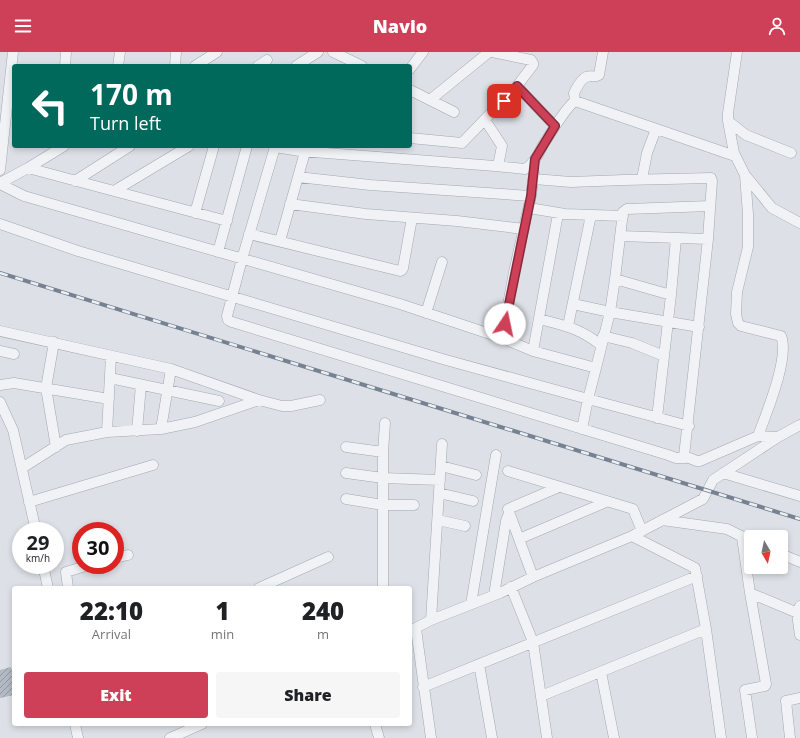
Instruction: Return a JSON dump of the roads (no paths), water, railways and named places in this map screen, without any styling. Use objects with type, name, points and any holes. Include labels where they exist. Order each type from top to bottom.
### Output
[{"type":"street","points":[[0,170],[4,89],[13,52]]},
{"type":"street","points":[[65,64],[66,52]]},
{"type":"street","points":[[118,64],[120,52]]},
{"type":"street","points":[[175,64],[176,52]]},
{"type":"street","points":[[198,64],[217,52]]},
{"type":"street","points":[[299,64],[318,52]]},
{"type":"street","points":[[333,52],[358,64]]},
{"type":"street","points":[[412,66],[423,52]]},
{"type":"street","points":[[412,138],[462,143],[517,86],[533,65],[532,61],[491,52],[430,100]]},
{"type":"street","points":[[287,148],[305,152],[498,166],[526,170],[535,159],[555,126],[575,101],[574,93],[584,78],[597,77],[599,75],[603,52]]},
{"type":"street","points":[[738,52],[728,113],[734,156],[745,175],[772,208],[800,223]]},
{"type":"street","points":[[261,64],[267,60]]},
{"type":"street","points":[[517,86],[555,126]]},
{"type":"street","points":[[412,91],[454,112]]},
{"type":"street","points":[[575,101],[734,156]]},
{"type":"street","points":[[485,120],[502,146],[498,166]]},
{"type":"street","points":[[728,121],[746,135],[792,153]]},
{"type":"street","points":[[642,179],[647,153],[656,129]]},
{"type":"street","points":[[0,183],[28,168],[59,148]]},
{"type":"street","points":[[75,181],[127,148]]},
{"type":"street","points":[[114,191],[187,148]]},
{"type":"street","points":[[195,213],[213,148]]},
{"type":"street","points":[[218,252],[247,148]]},
{"type":"street","points":[[274,148],[242,259],[232,296],[228,320],[676,458],[686,458],[700,461],[758,436],[778,437]]},
{"type":"street","points":[[280,240],[305,152]]},
{"type":"street","points":[[502,338],[529,208],[534,180],[535,159]]},
{"type":"street","points":[[28,168],[227,222]]},
{"type":"street","points":[[745,175],[748,212],[748,245],[738,285],[736,314],[738,323],[741,326],[781,336],[783,353],[780,369],[758,436]]},
{"type":"street","points":[[298,177],[370,185],[531,196]]},
{"type":"street","points":[[534,180],[571,182],[711,178],[708,239],[689,426],[684,454],[686,458]]},
{"type":"street","points":[[0,183],[24,196],[426,313],[502,338],[533,351],[596,368]]},
{"type":"street","points":[[290,204],[366,214],[457,221],[524,229]]},
{"type":"street","points":[[582,429],[610,312],[623,212],[627,209],[710,206]]},
{"type":"street","points":[[529,208],[558,214],[622,216]]},
{"type":"street","points":[[533,351],[558,214]]},
{"type":"street","points":[[568,326],[591,215]]},
{"type":"street","points":[[249,234],[280,240],[400,271],[403,268],[412,218]]},
{"type":"street","points":[[0,224],[78,250],[446,360],[689,426]]},
{"type":"street","points":[[620,236],[708,239]]},
{"type":"street","points":[[657,418],[672,295],[676,238]]},
{"type":"street","points":[[426,313],[442,262]]},
{"type":"street","points":[[615,280],[672,295]]},
{"type":"street","points":[[573,304],[610,312],[699,327]]},
{"type":"street","points":[[539,319],[568,326],[602,341],[632,343],[664,356]]},
{"type":"street","points":[[0,331],[171,369],[259,400],[287,406],[320,400]]},
{"type":"street","points":[[54,342],[46,388],[56,447]]},
{"type":"street","points":[[0,351],[14,354]]},
{"type":"street","points":[[108,432],[111,356]]},
{"type":"street","points":[[161,429],[171,369]]},
{"type":"street","points":[[110,378],[219,401]]},
{"type":"street","points":[[0,385],[10,382],[109,399]]},
{"type":"street","points":[[137,431],[140,385]]},
{"type":"street","points":[[22,468],[66,440],[108,432],[161,429],[195,422],[259,400]]},
{"type":"street","points":[[0,402],[13,430],[34,522]]},
{"type":"street","points":[[383,586],[383,452],[385,423]]},
{"type":"street","points":[[431,738],[413,630],[431,620],[511,588],[533,577],[632,536],[703,499],[712,481],[778,437],[800,425]]},
{"type":"street","points":[[431,620],[442,444]]},
{"type":"street","points":[[346,447],[383,452]]},
{"type":"street","points":[[471,604],[496,455]]},
{"type":"street","points":[[29,502],[152,465]]},
{"type":"street","points":[[441,466],[476,475]]},
{"type":"street","points":[[508,472],[633,509],[642,531]]},
{"type":"street","points":[[346,473],[383,478],[440,480]]},
{"type":"street","points":[[723,473],[800,496]]},
{"type":"street","points":[[533,577],[509,508],[559,487]]},
{"type":"street","points":[[439,493],[473,501]]},
{"type":"street","points":[[346,499],[383,505],[414,505]]},
{"type":"street","points":[[519,539],[606,502]]},
{"type":"street","points":[[494,595],[506,521],[510,513]]},
{"type":"street","points":[[438,520],[465,526]]},
{"type":"street","points":[[662,520],[723,528],[744,538]]},
{"type":"street","points":[[632,536],[694,568],[697,576],[706,629],[721,738]]},
{"type":"street","points":[[124,556],[128,555]]},
{"type":"street","points":[[788,557],[800,562]]},
{"type":"street","points":[[264,586],[328,558]]},
{"type":"street","points":[[66,586],[66,572],[72,570]]},
{"type":"street","points":[[45,574],[48,586]]},
{"type":"street","points":[[749,574],[750,593],[766,684],[765,686],[744,690],[752,738]]},
{"type":"street","points":[[423,687],[697,576]]},
{"type":"street","points":[[511,588],[533,642],[547,738]]},
{"type":"street","points":[[750,593],[799,611],[800,635]]},
{"type":"street","points":[[541,696],[706,629]]},
{"type":"street","points":[[479,664],[492,738]]},
{"type":"street","points":[[600,672],[614,738]]},
{"type":"street","points":[[790,738],[786,701],[800,698]]},
{"type":"street","points":[[75,726],[78,738]]},
{"type":"street","points":[[170,738],[197,726]]},
{"type":"street","points":[[375,726],[378,738]]},
{"type":"railway","points":[[0,273],[800,519]]}]
